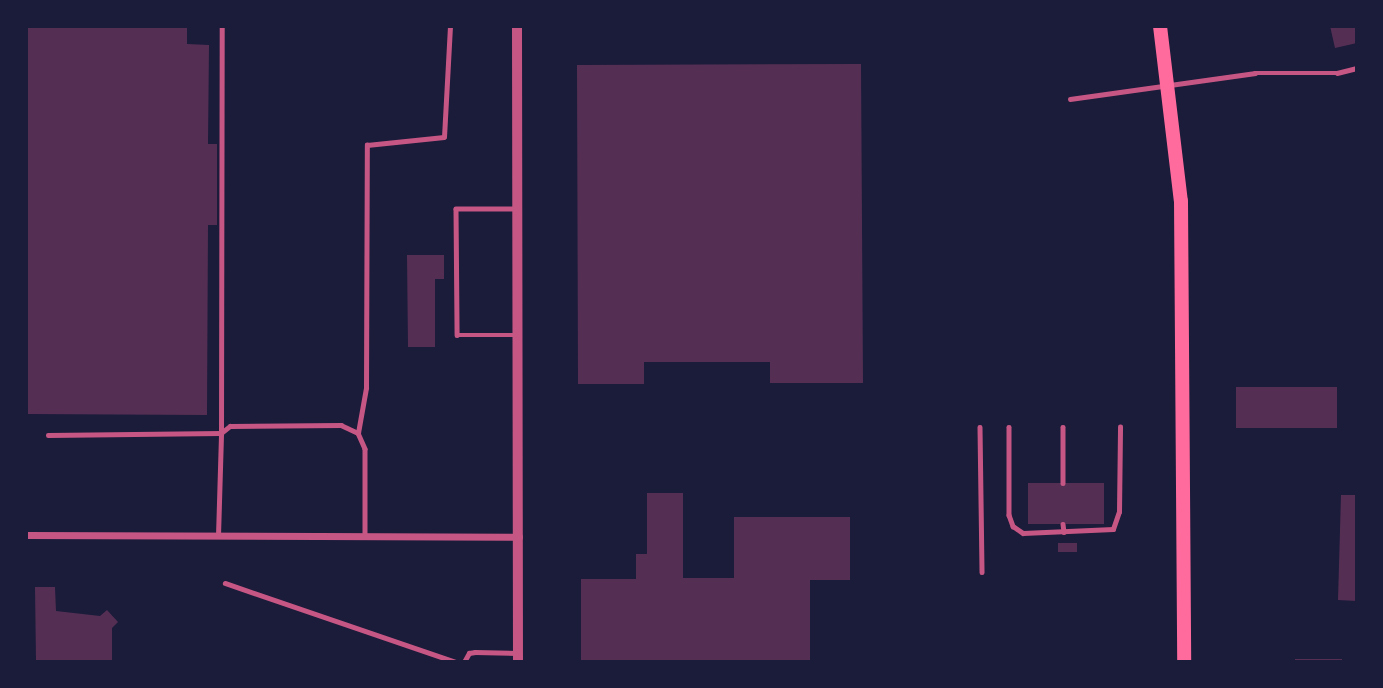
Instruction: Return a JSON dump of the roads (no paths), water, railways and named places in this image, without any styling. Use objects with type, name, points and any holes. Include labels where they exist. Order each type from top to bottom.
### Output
[{"type":"main road","points":[[1160,26],[1168,83],[1183,260],[1184,662]]},
{"type":"street","points":[[517,26],[518,657]]},
{"type":"street","points":[[26,535],[519,537]]},
{"type":"lane","points":[[218,536],[221,433],[222,26]]},
{"type":"lane","points":[[365,536],[365,449],[358,433],[366,388],[367,145],[371,141],[443,137],[450,26]]},
{"type":"lane","points":[[1070,99],[1168,83],[1357,68]]},
{"type":"lane","points":[[518,209],[456,209],[457,335],[518,335]]},
{"type":"lane","points":[[48,435],[221,433],[230,426],[341,425],[358,433]]},
{"type":"lane","points":[[980,427],[982,572]]},
{"type":"lane","points":[[1009,427],[1013,526],[1023,533],[1105,532],[1118,523],[1120,427]]},
{"type":"lane","points":[[1063,427],[1063,483]]},
{"type":"lane","points":[[1063,524],[1064,532]]},
{"type":"lane","points":[[225,583],[456,662]]},
{"type":"lane","points":[[464,662],[469,653],[518,657]]}]
